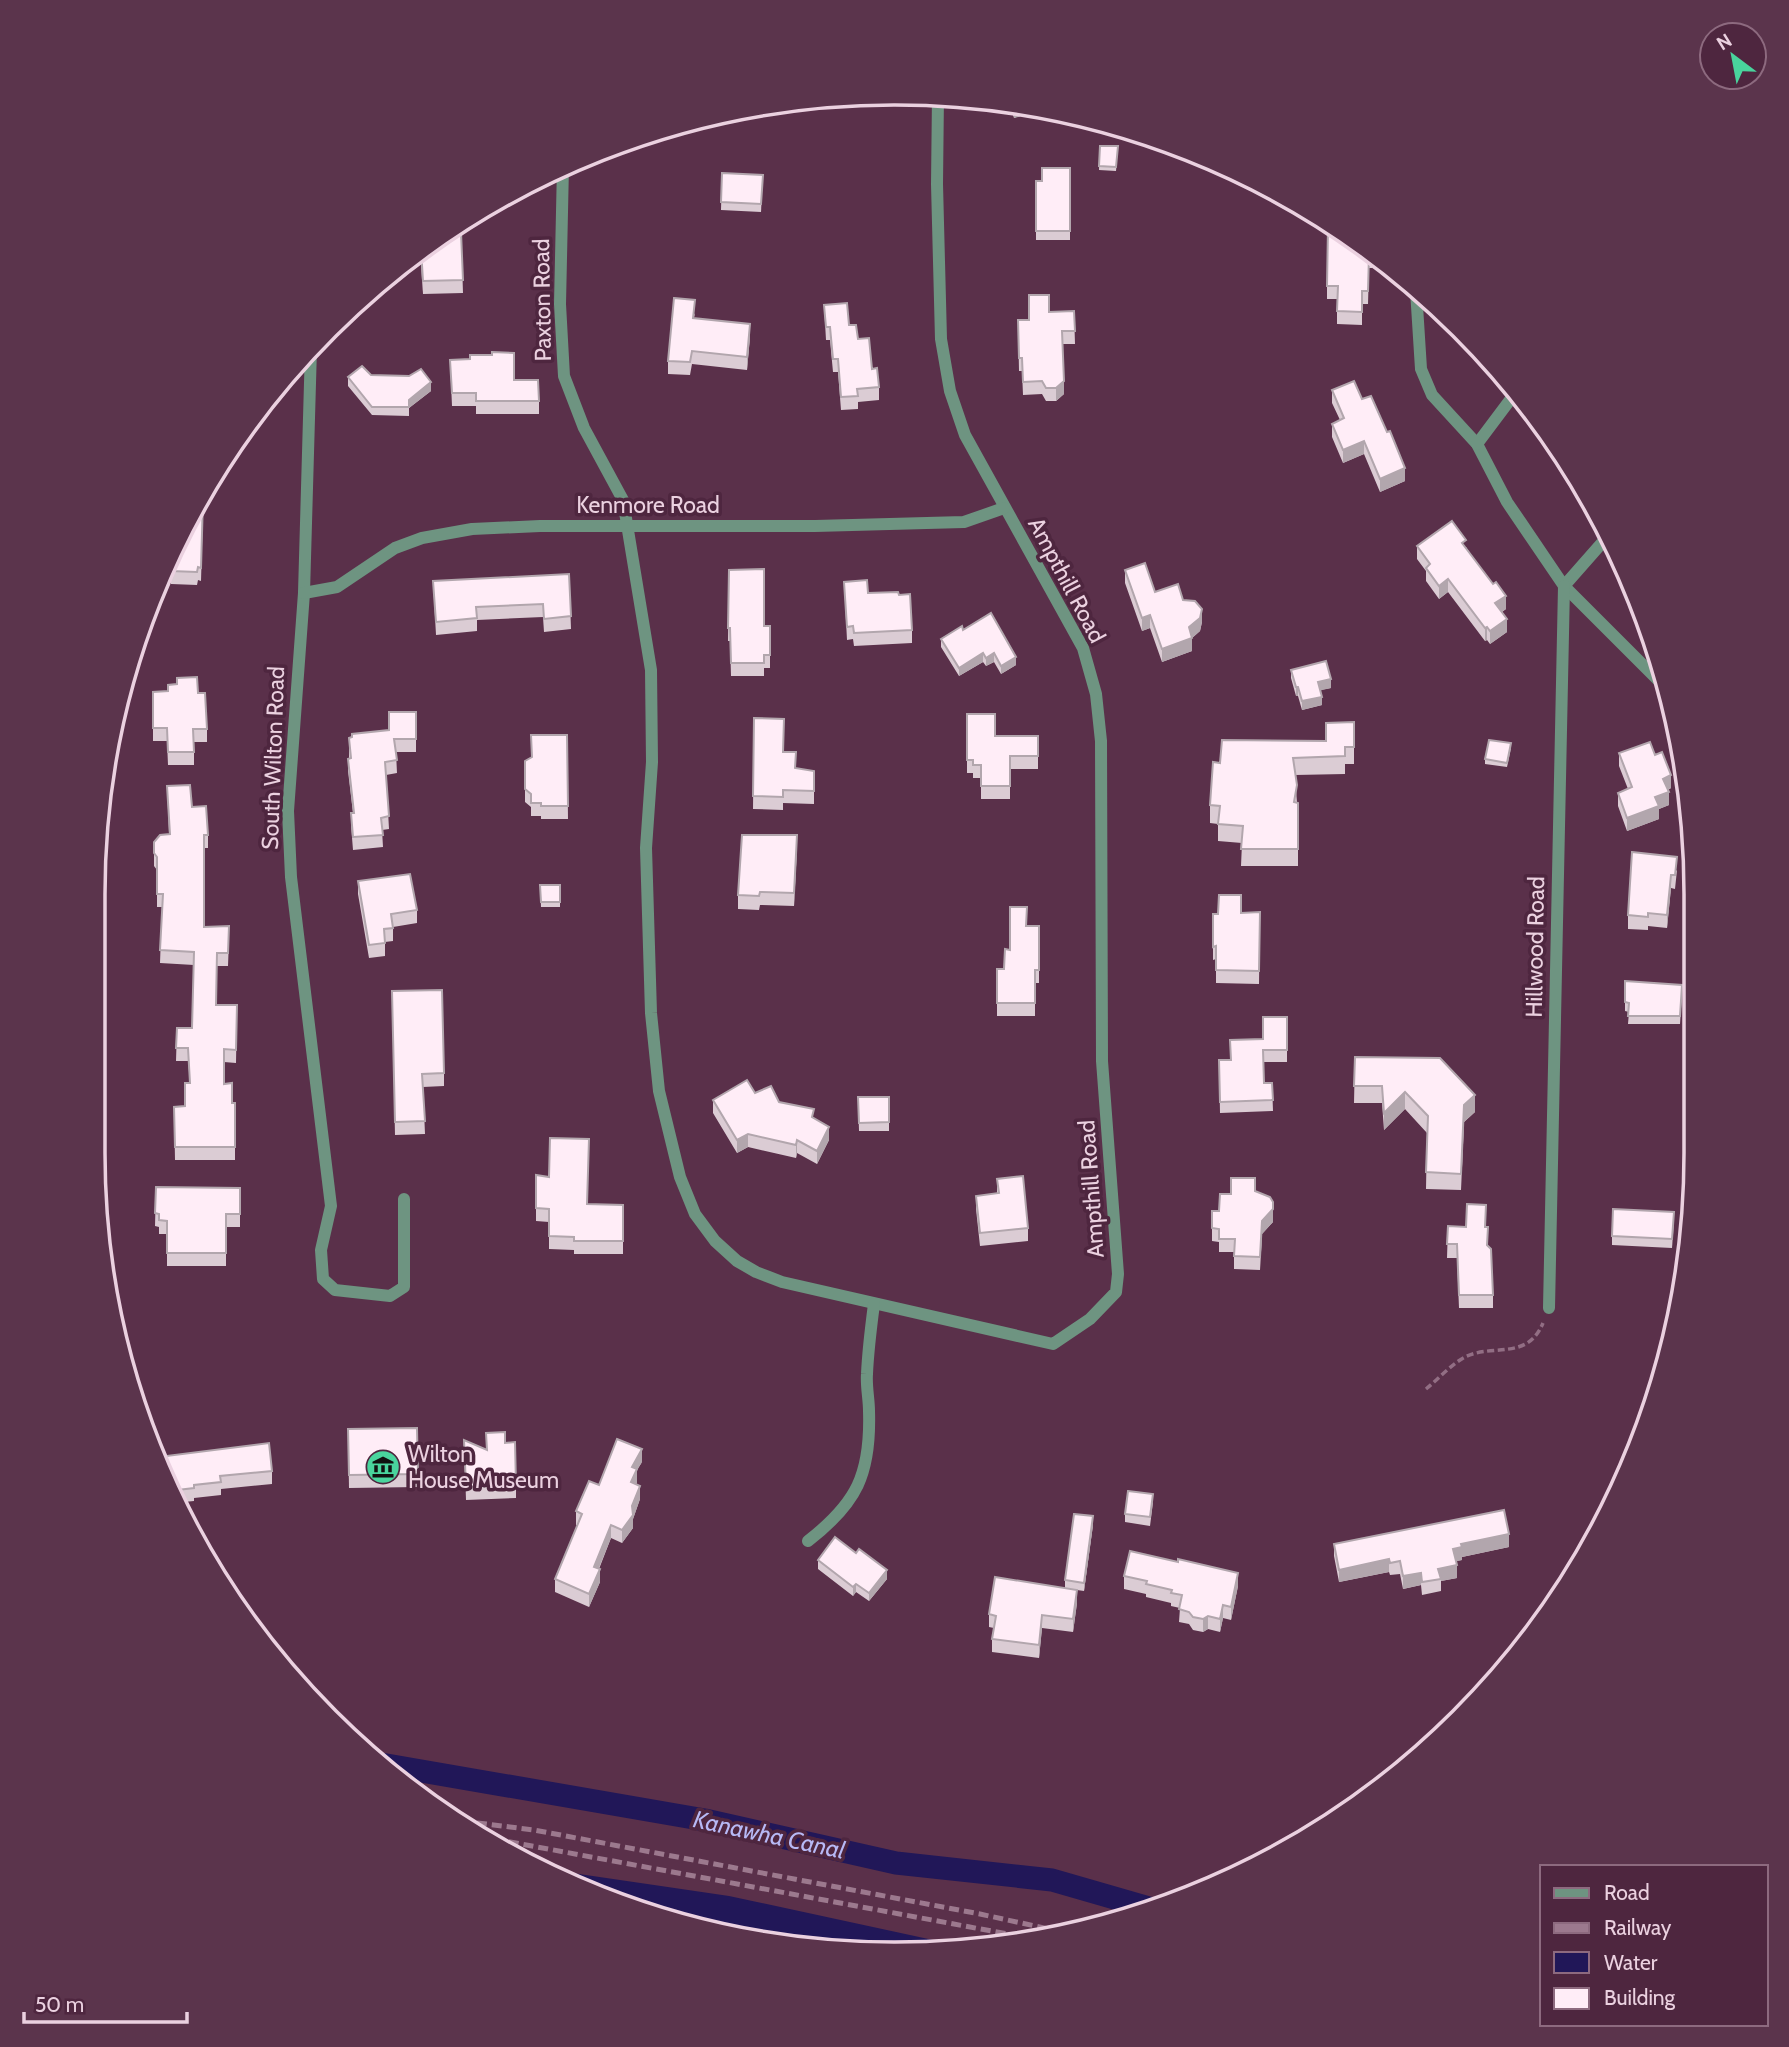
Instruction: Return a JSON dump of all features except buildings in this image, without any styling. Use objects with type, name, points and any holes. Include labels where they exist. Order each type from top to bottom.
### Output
[{"type":"street","name":"Ampthill Road","points":[[652,670],[652,762],[646,848],[651,1013],[659,1091],[680,1177],[695,1214],[715,1241],[737,1261],[782,1282],[1053,1344],[1090,1319],[1116,1292],[1118,1274],[1102,1061],[1101,741],[1096,694],[1083,648],[965,435],[950,391],[941,339],[938,107]]},
{"type":"street","name":"Paxton Road","points":[[563,178],[560,304],[564,376],[584,428],[623,500],[652,670]]},
{"type":"street","points":[[1417,303],[1421,369],[1432,395],[1477,444],[1507,502],[1564,586],[1652,674]]},
{"type":"street","name":"South Wilton Road","points":[[311,364],[304,593],[288,811],[292,888],[331,1206],[321,1250],[323,1279],[335,1290],[390,1296],[404,1287],[404,1199]]},
{"type":"street","points":[[1477,444],[1510,400]]},
{"type":"street","name":"Kenmore Road","points":[[304,593],[337,587],[395,548],[422,538],[472,529],[964,522],[1004,508]]},
{"type":"street","points":[[1564,586],[1602,543]]},
{"type":"street","name":"Hillwood Road","points":[[1549,1308],[1564,586]]},
{"type":"street","points":[[808,1541],[847,1507],[860,1482],[867,1458],[867,1376],[874,1304]]},
{"type":"path","points":[[1426,1389],[1465,1357],[1528,1344],[1538,1336],[1549,1308]]},
{"type":"water","points":[[572,1873],[729,1896],[935,1940],[843,1940],[740,1927],[641,1900]]},
{"type":"waterway","name":"Kanawha Canal","points":[[400,1767],[705,1820],[896,1863],[1052,1880],[1135,1904]]},
{"type":"railway","points":[[479,1823],[534,1830],[1044,1928]]},
{"type":"railway","points":[[511,1842],[1006,1934]]},
{"type":"place","name":"Wilton House Museum","points":[[383,1467]]}]
